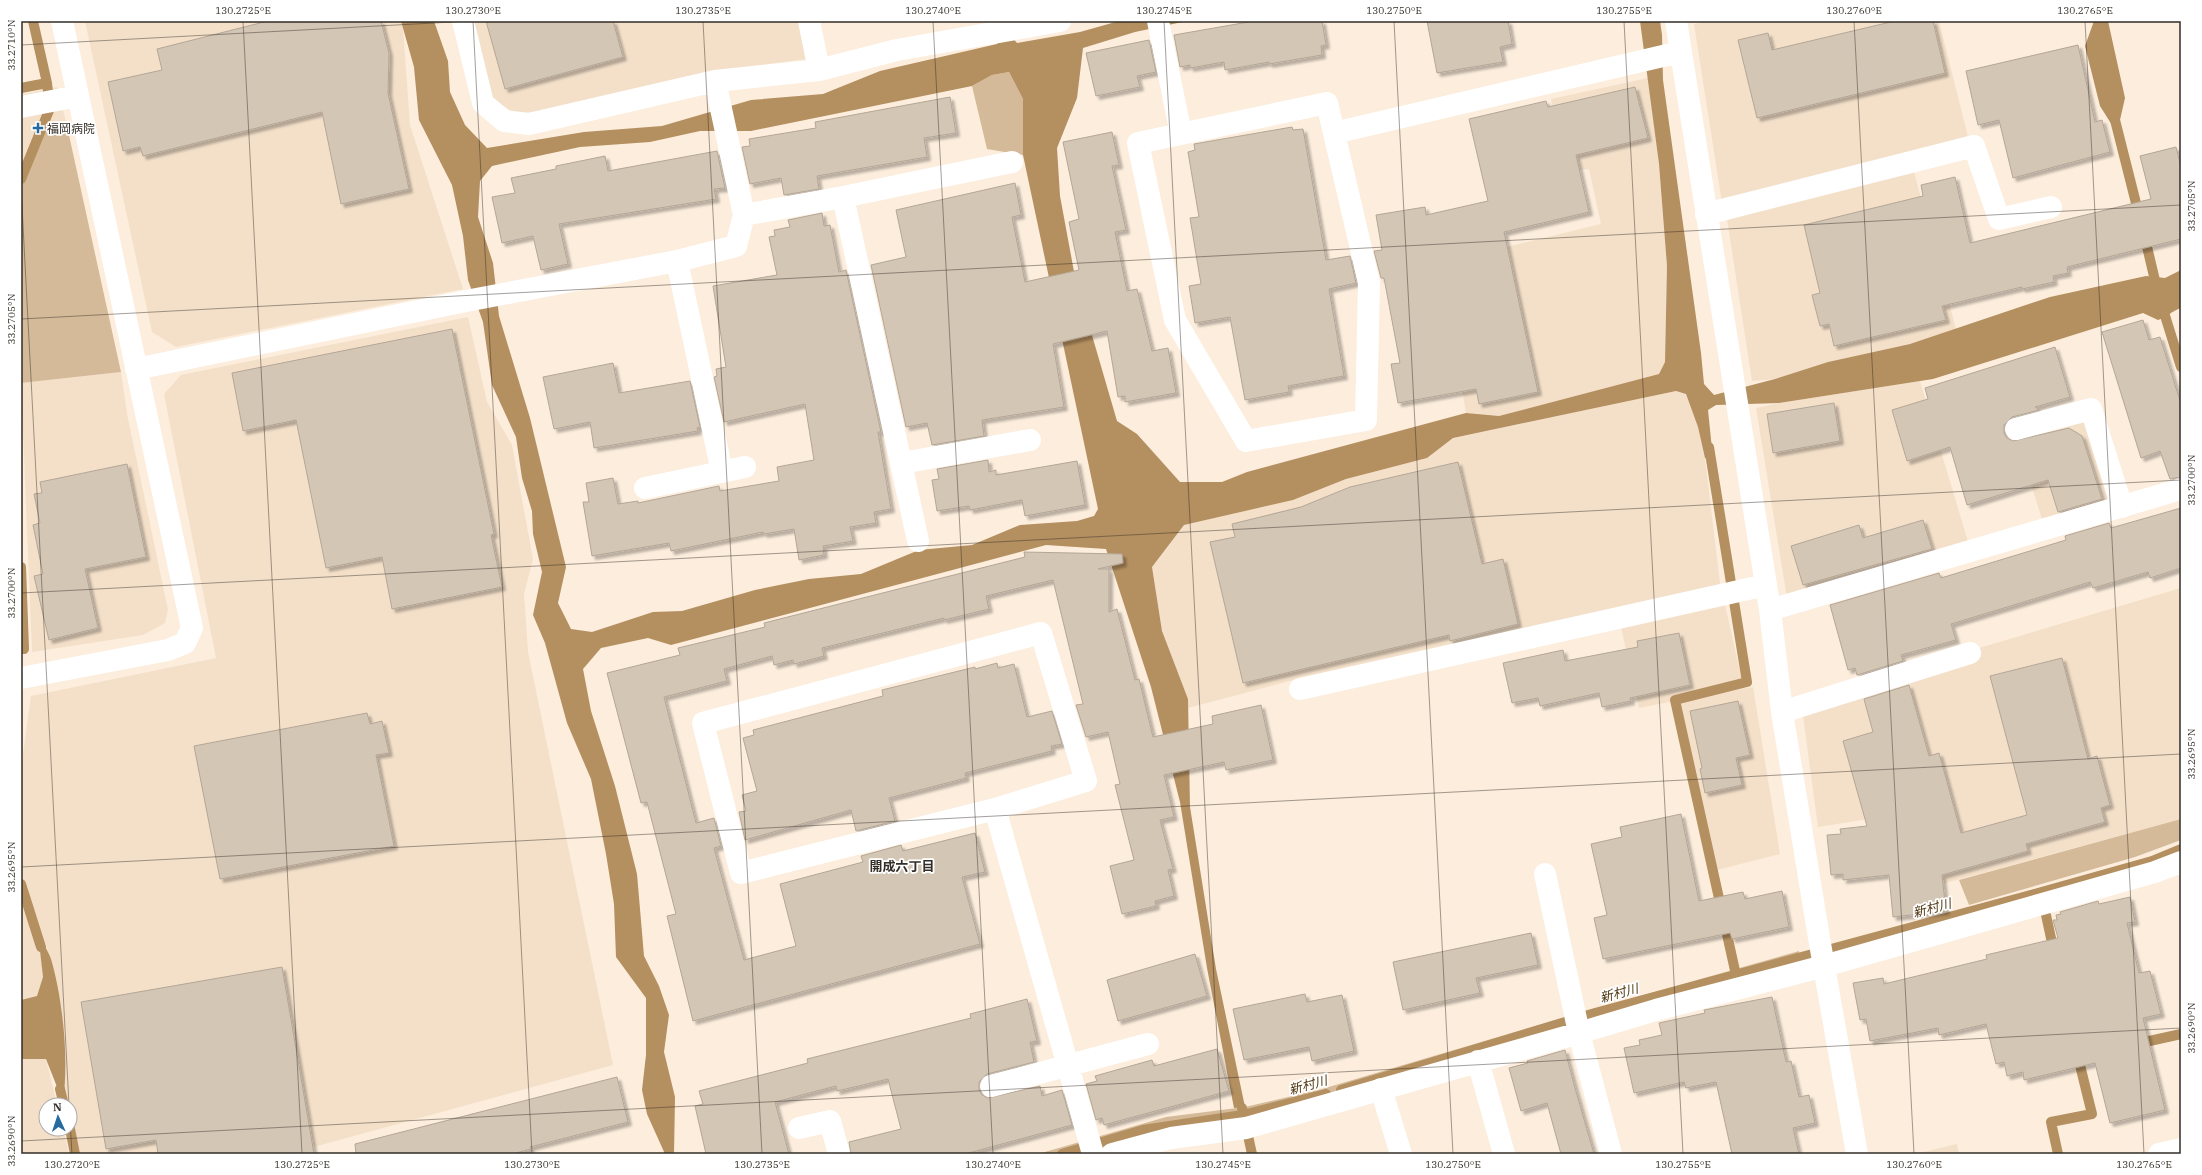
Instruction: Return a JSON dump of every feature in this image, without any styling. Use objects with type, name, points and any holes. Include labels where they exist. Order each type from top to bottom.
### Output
[{"type":"street","points":[[21,678],[168,650],[185,643],[192,628],[136,369],[71,97],[62,21]]},
{"type":"street","points":[[463,21],[483,103],[504,121],[529,124],[718,91],[819,70],[897,50],[1060,21]]},
{"type":"street","points":[[809,21],[819,70]]},
{"type":"street","points":[[1676,21],[1676,53],[1706,214],[1734,386],[1757,587],[1770,610],[1782,712],[1818,938],[1857,1154]]},
{"type":"street","points":[[1159,28],[1181,134]]},
{"type":"street","points":[[1334,133],[1676,53]]},
{"type":"street","points":[[136,369],[466,301],[677,261],[736,246],[744,215],[718,91]]},
{"type":"street","points":[[29,106],[71,97]]},
{"type":"street","points":[[1327,103],[1334,133],[1369,283],[1366,420],[1246,441],[1175,320],[1138,143],[1327,103]]},
{"type":"street","points":[[1706,214],[1974,146],[1999,219],[2051,207]]},
{"type":"street","points":[[744,215],[843,197],[1012,162]]},
{"type":"street","points":[[843,197],[918,541]]},
{"type":"street","points":[[677,261],[722,472]]},
{"type":"street","points":[[2016,429],[2091,409],[2122,507]]},
{"type":"street","points":[[902,463],[1030,440]]},
{"type":"street","points":[[645,488],[745,467]]},
{"type":"street","points":[[1770,610],[2181,489]]},
{"type":"street","points":[[1300,689],[1757,587]]},
{"type":"street","points":[[1041,633],[1086,781],[995,809],[741,873],[703,723],[1041,633]]},
{"type":"street","points":[[1782,712],[1970,653]]},
{"type":"street","points":[[995,809],[1093,1154]]},
{"type":"street","points":[[1112,1154],[1171,1138],[1246,1128],[1478,1061],[1577,1023],[1656,1010],[1824,966],[2155,872],[2181,862]]},
{"type":"street","points":[[1545,874],[1577,1023],[1611,1154]]},
{"type":"street","points":[[991,1086],[1148,1044]]},
{"type":"street","points":[[1478,1061],[1504,1154]]},
{"type":"street","points":[[1381,1089],[1401,1154]]},
{"type":"street","points":[[799,1128],[830,1121],[839,1154]]},
{"type":"street","points":[[2159,1154],[2181,1149]]},
{"type":"shaded area","points":[[85,21],[401,21],[403,28],[410,125],[463,289],[176,347],[152,332]]},
{"type":"shaded area","points":[[401,21],[434,21],[448,61],[450,92],[465,125],[487,148],[584,132],[662,126],[751,100],[823,94],[880,71],[997,44],[1000,37],[995,21],[1012,21],[1012,37],[1017,43],[1080,32],[1119,21],[1187,21],[1135,32],[1083,48],[1077,98],[1057,148],[1060,196],[1075,277],[1117,421],[1137,434],[1180,482],[1222,482],[1247,472],[1466,413],[1499,416],[1659,374],[1665,362],[1667,266],[1659,164],[1640,21],[1660,21],[1662,35],[1663,80],[1704,384],[1714,395],[1775,379],[1828,362],[1910,344],[2050,297],[2146,276],[2165,278],[2181,270],[2181,308],[2158,320],[2143,313],[1933,379],[1779,403],[1716,405],[1708,410],[1713,459],[1705,458],[1698,427],[1686,394],[1676,391],[1453,438],[1427,458],[1346,479],[1293,500],[1184,525],[1152,567],[1162,631],[1188,699],[1190,807],[1216,969],[1245,1107],[1234,1108],[1207,968],[1180,802],[1151,687],[1106,549],[1046,545],[671,645],[648,638],[601,648],[583,669],[591,711],[615,786],[637,874],[644,956],[659,986],[669,1015],[664,1052],[675,1097],[674,1154],[665,1154],[647,1114],[642,1090],[646,1055],[646,998],[616,957],[614,904],[591,779],[567,723],[545,643],[533,615],[542,572],[533,534],[532,511],[522,478],[516,437],[492,385],[483,322],[468,280],[463,236],[452,185],[419,120],[414,67]],"holes":[[[1009,72],[1023,99],[1023,155],[1098,509],[1094,516],[1077,521],[1020,525],[972,545],[919,550],[861,574],[809,579],[755,590],[682,611],[653,612],[592,632],[571,629],[558,603],[566,567],[530,418],[499,316],[493,263],[478,217],[480,181],[492,166],[580,147],[650,142],[700,131],[751,131],[972,86],[992,75]]]},
{"type":"shaded area","points":[[469,21],[800,21],[807,59],[720,70],[520,116],[489,97]]},
{"type":"shaded area","points":[[1710,21],[1939,21],[1968,137],[1722,203],[1694,24]]},
{"type":"shaded area","points":[[2094,21],[2108,21],[2125,98],[2117,133],[2100,106],[2085,46]]},
{"type":"shaded area","points":[[1009,72],[1023,99],[1023,155],[987,149],[972,86],[992,75]]},
{"type":"shaded area","points":[[1648,78],[1659,164],[1667,266],[1665,362],[1659,374],[1499,416],[1466,413],[1441,263],[1601,224],[1589,169],[1568,171],[1551,99]]},
{"type":"shaded area","name":"福岡病院","points":[[57,87],[67,126],[43,131],[21,174],[21,95]]},
{"type":"shaded area","points":[[67,126],[121,372],[21,383],[21,186],[43,131]]},
{"type":"shaded area","points":[[1913,168],[1956,329],[1910,344],[1828,362],[1775,379],[1752,381],[1727,219]]},
{"type":"shaded area","points":[[468,317],[487,402],[512,445],[533,559],[524,594],[528,652],[613,1065],[288,1154],[80,1154],[76,1137],[78,1137],[78,1097],[67,1097],[65,1087],[62,1010],[50,957],[21,871],[21,769],[31,696],[216,658],[164,394],[181,375]]},
{"type":"shaded area","points":[[121,372],[127,414],[168,610],[165,623],[143,635],[32,652],[21,383]]},
{"type":"shaded area","points":[[1920,381],[1969,545],[1787,598],[1756,408]]},
{"type":"shaded area","points":[[1676,391],[1686,394],[1698,427],[1705,458],[1720,583],[1742,680],[1674,697],[1674,700],[1753,687],[1780,854],[1713,871],[1674,701],[1639,708],[1617,609],[1297,679],[1188,708],[1188,699],[1162,631],[1152,567],[1184,525],[1293,500],[1346,479],[1427,458],[1453,438]]},
{"type":"shaded area","points":[[2085,421],[2110,503],[2043,522],[2017,441]]},
{"type":"shaded area","points":[[2181,588],[2181,819],[1916,891],[1893,815],[1818,827],[1801,701]]},
{"type":"shaded area","points":[[2181,819],[2181,840],[2135,857],[1969,905],[1959,880]]},
{"type":"shaded area","points":[[21,894],[39,943],[43,978],[37,996],[21,1000]]},
{"type":"shaded area","points":[[38,934],[51,959],[62,1011],[65,1049],[64,1097],[61,1097],[46,1059],[21,1059],[21,1000],[37,996],[43,977]]},
{"type":"shaded area","points":[[1799,951],[1800,964],[1241,1123],[1091,1154],[1038,1154],[1166,1117],[1245,1107],[1322,1089],[1556,1020]]},
{"type":"shaded area","points":[[21,1059],[46,1059],[55,1097],[38,1097],[38,1137],[65,1137],[69,1154],[21,1154]]},
{"type":"shaded area","points":[[1957,1144],[1959,1154],[1915,1154]]},
{"type":"building","points":[[268,21],[381,21],[389,53],[388,93],[409,189],[341,204],[322,112],[143,156],[140,147],[123,151],[108,82],[162,70],[157,49]]},
{"type":"building","points":[[486,21],[613,21],[623,57],[505,89]]},
{"type":"building","points":[[1254,21],[1322,21],[1326,45],[1321,46],[1322,55],[1225,70],[1224,62],[1190,68],[1190,65],[1180,67],[1174,35]]},
{"type":"building","points":[[1427,21],[1508,21],[1512,44],[1500,47],[1503,62],[1437,73]]},
{"type":"building","points":[[1895,21],[1933,21],[1945,73],[1757,118],[1738,40],[1768,33],[1772,50]]},
{"type":"building","points":[[1149,40],[1156,72],[1137,76],[1140,87],[1096,96],[1086,53]]},
{"type":"building","points":[[2078,45],[2095,122],[2102,120],[2110,152],[2013,178],[1999,120],[1978,125],[1966,71]]},
{"type":"building","points":[[1635,87],[1648,138],[1576,155],[1589,212],[1504,232],[1538,392],[1479,404],[1476,389],[1398,403],[1391,364],[1400,363],[1384,278],[1381,278],[1374,251],[1382,250],[1376,215],[1425,207],[1426,215],[1488,201],[1469,119],[1546,101],[1548,107]]},
{"type":"building","points":[[950,97],[956,133],[924,138],[927,157],[817,176],[819,189],[784,195],[781,178],[750,184],[742,147],[750,146],[749,139],[816,128],[815,122]]},
{"type":"building","points":[[1292,127],[1293,130],[1303,129],[1326,260],[1350,256],[1356,283],[1329,289],[1344,376],[1288,386],[1289,392],[1245,400],[1230,317],[1195,323],[1189,286],[1201,284],[1190,218],[1199,217],[1188,152],[1195,150],[1194,144]]},
{"type":"building","points":[[1112,132],[1119,165],[1112,166],[1126,230],[1115,232],[1127,291],[1137,289],[1152,351],[1168,348],[1176,393],[1125,402],[1125,396],[1118,397],[1107,331],[1053,344],[1064,407],[982,420],[984,436],[932,445],[927,423],[906,427],[871,265],[906,257],[896,210],[1015,183],[1021,215],[1012,217],[1025,282],[1079,270],[1069,222],[1079,219],[1063,142]]},
{"type":"building","points":[[2176,147],[2181,167],[2181,239],[2067,267],[2068,273],[2053,276],[2054,282],[2022,289],[2022,287],[1942,306],[1946,320],[1834,346],[1829,324],[1820,326],[1812,295],[1820,293],[1804,225],[1923,196],[1921,185],[1955,177],[1970,243],[2151,199],[2140,156]]},
{"type":"building","points":[[717,151],[725,188],[714,189],[716,199],[559,224],[568,264],[541,270],[533,236],[502,243],[492,197],[515,193],[511,178],[556,169],[556,166],[605,156],[608,171]]},
{"type":"building","points":[[822,213],[824,226],[830,225],[839,272],[846,270],[881,432],[878,432],[891,509],[874,512],[876,523],[850,527],[853,541],[823,546],[824,555],[799,560],[794,529],[764,534],[763,532],[671,551],[669,543],[592,556],[583,502],[589,502],[586,483],[613,478],[618,504],[638,501],[638,503],[719,486],[720,491],[779,481],[777,467],[814,460],[805,404],[724,422],[714,377],[717,376],[716,369],[726,367],[713,286],[777,275],[769,237],[775,236],[774,230],[790,227],[788,220]]},
{"type":"building","points":[[2143,320],[2149,340],[2160,337],[2181,404],[2181,477],[2170,479],[2160,451],[2141,458],[2102,332]]},
{"type":"building","points":[[452,329],[494,534],[491,535],[502,587],[392,609],[382,557],[326,568],[296,420],[243,431],[232,373]]},
{"type":"building","points":[[2055,347],[2070,397],[2035,407],[2039,410],[2012,417],[2004,425],[2004,433],[2007,438],[2013,441],[2069,428],[2082,436],[2102,499],[2058,512],[2048,480],[1967,505],[1950,447],[1907,461],[1892,410],[1928,399],[1925,388]]},
{"type":"building","points":[[613,363],[619,393],[690,381],[700,427],[697,428],[698,431],[594,448],[590,422],[554,429],[543,377]]},
{"type":"building","points":[[1834,403],[1840,441],[1773,453],[1767,414]]},
{"type":"building","points":[[988,460],[989,472],[996,470],[996,475],[1077,461],[1085,505],[1025,516],[1022,500],[970,510],[969,506],[937,511],[932,480],[939,479],[937,469]]},
{"type":"building","points":[[1458,462],[1482,564],[1503,559],[1518,624],[1450,641],[1449,635],[1243,683],[1210,542],[1235,537],[1232,524],[1301,507],[1350,487]]},
{"type":"building","points":[[127,464],[146,557],[85,569],[98,628],[49,640],[34,576],[43,574],[33,525],[40,523],[34,494],[42,493],[40,482]]},
{"type":"building","points":[[2181,508],[2181,568],[2150,578],[2148,572],[2093,588],[2090,582],[1951,624],[1956,640],[1901,655],[1903,661],[1857,675],[1855,668],[1848,670],[1830,605],[1939,573],[1941,578],[2066,540],[2065,536],[2109,523],[2111,528]]},
{"type":"building","points":[[1923,520],[1932,549],[1803,585],[1791,546],[1859,525],[1863,538]]},
{"type":"building","points":[[1024,552],[1122,554],[1123,563],[1098,569],[1109,569],[1109,612],[1117,609],[1135,680],[1139,679],[1153,737],[1213,724],[1212,716],[1261,705],[1273,760],[1226,770],[1224,762],[1164,775],[1174,817],[1160,820],[1173,869],[1168,870],[1174,896],[1155,901],[1156,906],[1122,914],[1110,866],[1134,860],[1115,785],[1120,784],[1108,732],[1086,737],[1076,705],[1083,704],[1053,580],[986,596],[989,609],[944,620],[944,618],[822,648],[824,656],[794,664],[793,660],[774,665],[772,656],[724,669],[727,681],[664,697],[696,823],[714,818],[721,846],[714,848],[744,960],[796,946],[780,884],[863,862],[861,856],[901,845],[903,851],[975,833],[985,872],[962,877],[980,944],[693,1021],[667,916],[676,914],[647,802],[641,803],[607,673],[680,655],[678,648],[765,627],[764,623],[1025,557]]},
{"type":"building","points":[[1679,633],[1690,685],[1630,698],[1631,701],[1602,707],[1599,693],[1540,706],[1538,698],[1512,703],[1503,663],[1563,650],[1565,661],[1638,647],[1637,641]]},
{"type":"building","points":[[2062,658],[2088,759],[2097,756],[2110,805],[2101,808],[2105,822],[2026,844],[2028,851],[1942,875],[1946,911],[1893,917],[1889,875],[1843,880],[1843,874],[1831,875],[1827,835],[1841,834],[1840,829],[1867,826],[1843,741],[1873,732],[1864,699],[1909,685],[1929,756],[1939,753],[1961,833],[2027,815],[1990,676]]},
{"type":"building","points":[[997,663],[998,668],[1014,664],[1027,717],[1052,711],[1062,744],[1051,746],[1052,751],[965,773],[966,778],[889,798],[895,821],[856,831],[851,810],[745,840],[739,812],[746,811],[742,795],[757,791],[743,738],[754,735],[753,730],[883,696],[882,690]]},
{"type":"building","points":[[1738,701],[1750,755],[1736,758],[1742,785],[1705,793],[1700,769],[1702,768],[1690,711]]},
{"type":"building","points":[[367,713],[370,724],[382,721],[389,753],[376,755],[394,846],[220,879],[194,746]]},
{"type":"building","points":[[1681,814],[1699,901],[1743,892],[1745,899],[1782,891],[1789,927],[1732,939],[1730,933],[1603,959],[1594,918],[1607,915],[1591,844],[1622,837],[1620,827]]},
{"type":"building","points":[[2130,897],[2135,922],[2127,923],[2139,973],[2150,971],[2161,1014],[2143,1018],[2165,1110],[2110,1123],[2095,1063],[2024,1080],[2023,1072],[2007,1076],[2004,1062],[1996,1064],[1986,1024],[1939,1035],[1938,1028],[1870,1041],[1866,1019],[1860,1020],[1853,983],[1883,978],[1884,984],[1987,959],[1986,955],[2058,938],[2053,920],[2057,920],[2056,915],[2061,914],[2060,912],[2098,901],[2099,904]]},
{"type":"building","points":[[1531,933],[1538,965],[1476,978],[1480,993],[1403,1010],[1393,962]]},
{"type":"building","points":[[1195,954],[1207,996],[1118,1021],[1107,980]]},
{"type":"building","points":[[282,967],[314,1154],[158,1154],[156,1140],[106,1149],[81,1002]]},
{"type":"building","points":[[1305,994],[1307,1002],[1342,995],[1354,1051],[1312,1061],[1309,1047],[1244,1060],[1233,1009]]},
{"type":"building","points":[[1772,997],[1786,1062],[1791,1061],[1799,1097],[1809,1095],[1815,1123],[1793,1128],[1799,1154],[1732,1154],[1716,1082],[1686,1088],[1684,1082],[1634,1093],[1624,1048],[1640,1045],[1639,1040],[1662,1035],[1659,1023],[1705,1013],[1704,1010]]},
{"type":"building","points":[[1027,999],[1037,1041],[1030,1042],[1034,1062],[987,1074],[979,1082],[979,1090],[982,1095],[988,1098],[1040,1086],[1042,1096],[1062,1090],[1072,1125],[965,1154],[851,1154],[849,1142],[901,1129],[888,1079],[837,1091],[836,1086],[775,1102],[789,1154],[706,1154],[695,1106],[703,1104],[699,1091],[808,1063],[807,1059],[971,1018],[970,1014]]},
{"type":"building","points":[[1217,1049],[1229,1091],[1104,1125],[1102,1118],[1096,1120],[1086,1084],[1097,1081],[1095,1076],[1152,1060],[1154,1066]]},
{"type":"building","points":[[1565,1050],[1594,1154],[1561,1154],[1547,1103],[1521,1111],[1509,1068]]},
{"type":"building","points":[[617,1077],[628,1122],[530,1147],[531,1149],[512,1154],[356,1154],[355,1144]]},
{"type":"waterway","points":[[21,179],[50,108],[47,83],[33,21]]},
{"type":"waterway","points":[[21,88],[47,83]]},
{"type":"waterway","points":[[2115,120],[2139,215]]},
{"type":"waterway","points":[[2144,234],[2157,289]]},
{"type":"waterway","points":[[2162,306],[2181,367]]},
{"type":"waterway","points":[[1709,447],[1747,682],[1675,700],[1736,975]]},
{"type":"waterway","points":[[21,567],[24,649]]},
{"type":"waterway","name":"新村川","points":[[1341,1090],[1595,1013],[2038,893],[2152,861],[2181,849]]},
{"type":"waterway","points":[[21,884],[41,947]]},
{"type":"waterway","points":[[2046,915],[2054,952]]},
{"type":"waterway","points":[[2136,1044],[2181,1034]]},
{"type":"waterway","points":[[2058,1154],[2051,1122],[2092,1114],[2077,1053]]},
{"type":"waterway","points":[[60,1089],[62,1097]]},
{"type":"waterway","name":"新村川","points":[[1062,1154],[1143,1130],[1243,1115],[1326,1094]]},
{"type":"waterway","points":[[1242,1108],[1252,1154]]},
{"type":"waterway","points":[[72,1137],[75,1154]]},
{"type":"place","name":"福岡病院","points":[[38,128]]},
{"type":"district","name":"開成六丁目","points":[[902,866]]}]
